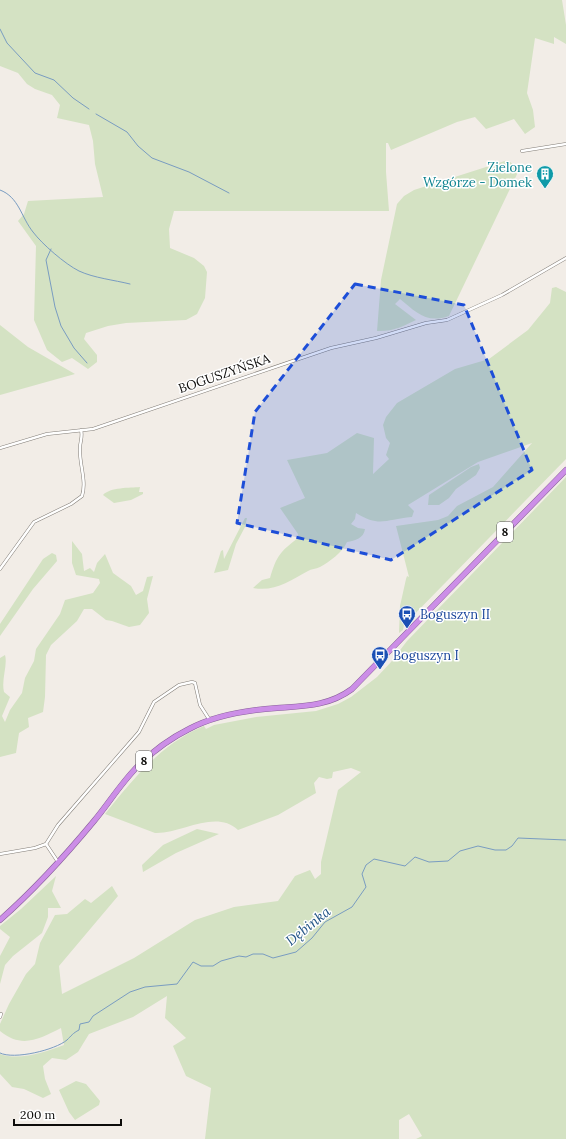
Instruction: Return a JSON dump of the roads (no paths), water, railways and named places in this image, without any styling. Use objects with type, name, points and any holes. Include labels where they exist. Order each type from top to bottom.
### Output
[{"type":"highway","name":"8","points":[[0,920],[37,886],[138,766],[187,729],[209,720],[264,709],[315,706],[336,699],[347,693],[375,667],[566,470]]},
{"type":"street","points":[[522,151],[566,144]]},
{"type":"street","name":"BOGUSZYŃSKA","points":[[0,448],[47,434],[93,429],[331,348],[374,339],[426,323],[452,318],[502,295],[566,258]]},
{"type":"street","points":[[0,569],[34,522],[60,510],[82,496],[83,487],[80,453],[83,436],[81,430]]},
{"type":"street","points":[[0,854],[35,848],[46,844],[58,825],[139,732],[150,707],[157,699],[179,685],[192,682],[195,684],[200,705],[209,720]]},
{"type":"street","points":[[46,844],[58,862]]},
{"type":"waterway","points":[[0,29],[7,43],[35,73],[54,80],[73,98],[89,109]]},
{"type":"waterway","points":[[96,114],[127,132],[138,146],[152,158],[189,172],[229,193]]},
{"type":"waterway","points":[[0,190],[16,202],[29,226],[37,237],[67,264],[79,271],[91,275],[130,284]]},
{"type":"waterway","points":[[51,249],[46,260],[55,307],[61,326],[74,348],[87,363]]},
{"type":"waterway","name":"Dębinka","points":[[0,1053],[6,1055],[24,1055],[61,1044],[79,1030],[80,1024],[89,1022],[93,1016],[130,992],[145,987],[177,984],[193,962],[201,966],[213,966],[221,961],[239,956],[246,957],[253,954],[263,954],[273,958],[296,952],[312,938],[325,922],[352,907],[366,887],[362,874],[366,865],[374,859],[405,866],[415,857],[429,862],[448,861],[460,851],[478,846],[495,850],[506,850],[512,846],[518,838],[566,840]]},
{"type":"place","name":"Zielone Wzgórze - Domek","points":[[545,189]]},
{"type":"place","name":"Boguszyn II","points":[[407,629]]},
{"type":"place","name":"Boguszyn I","points":[[380,670]]}]
